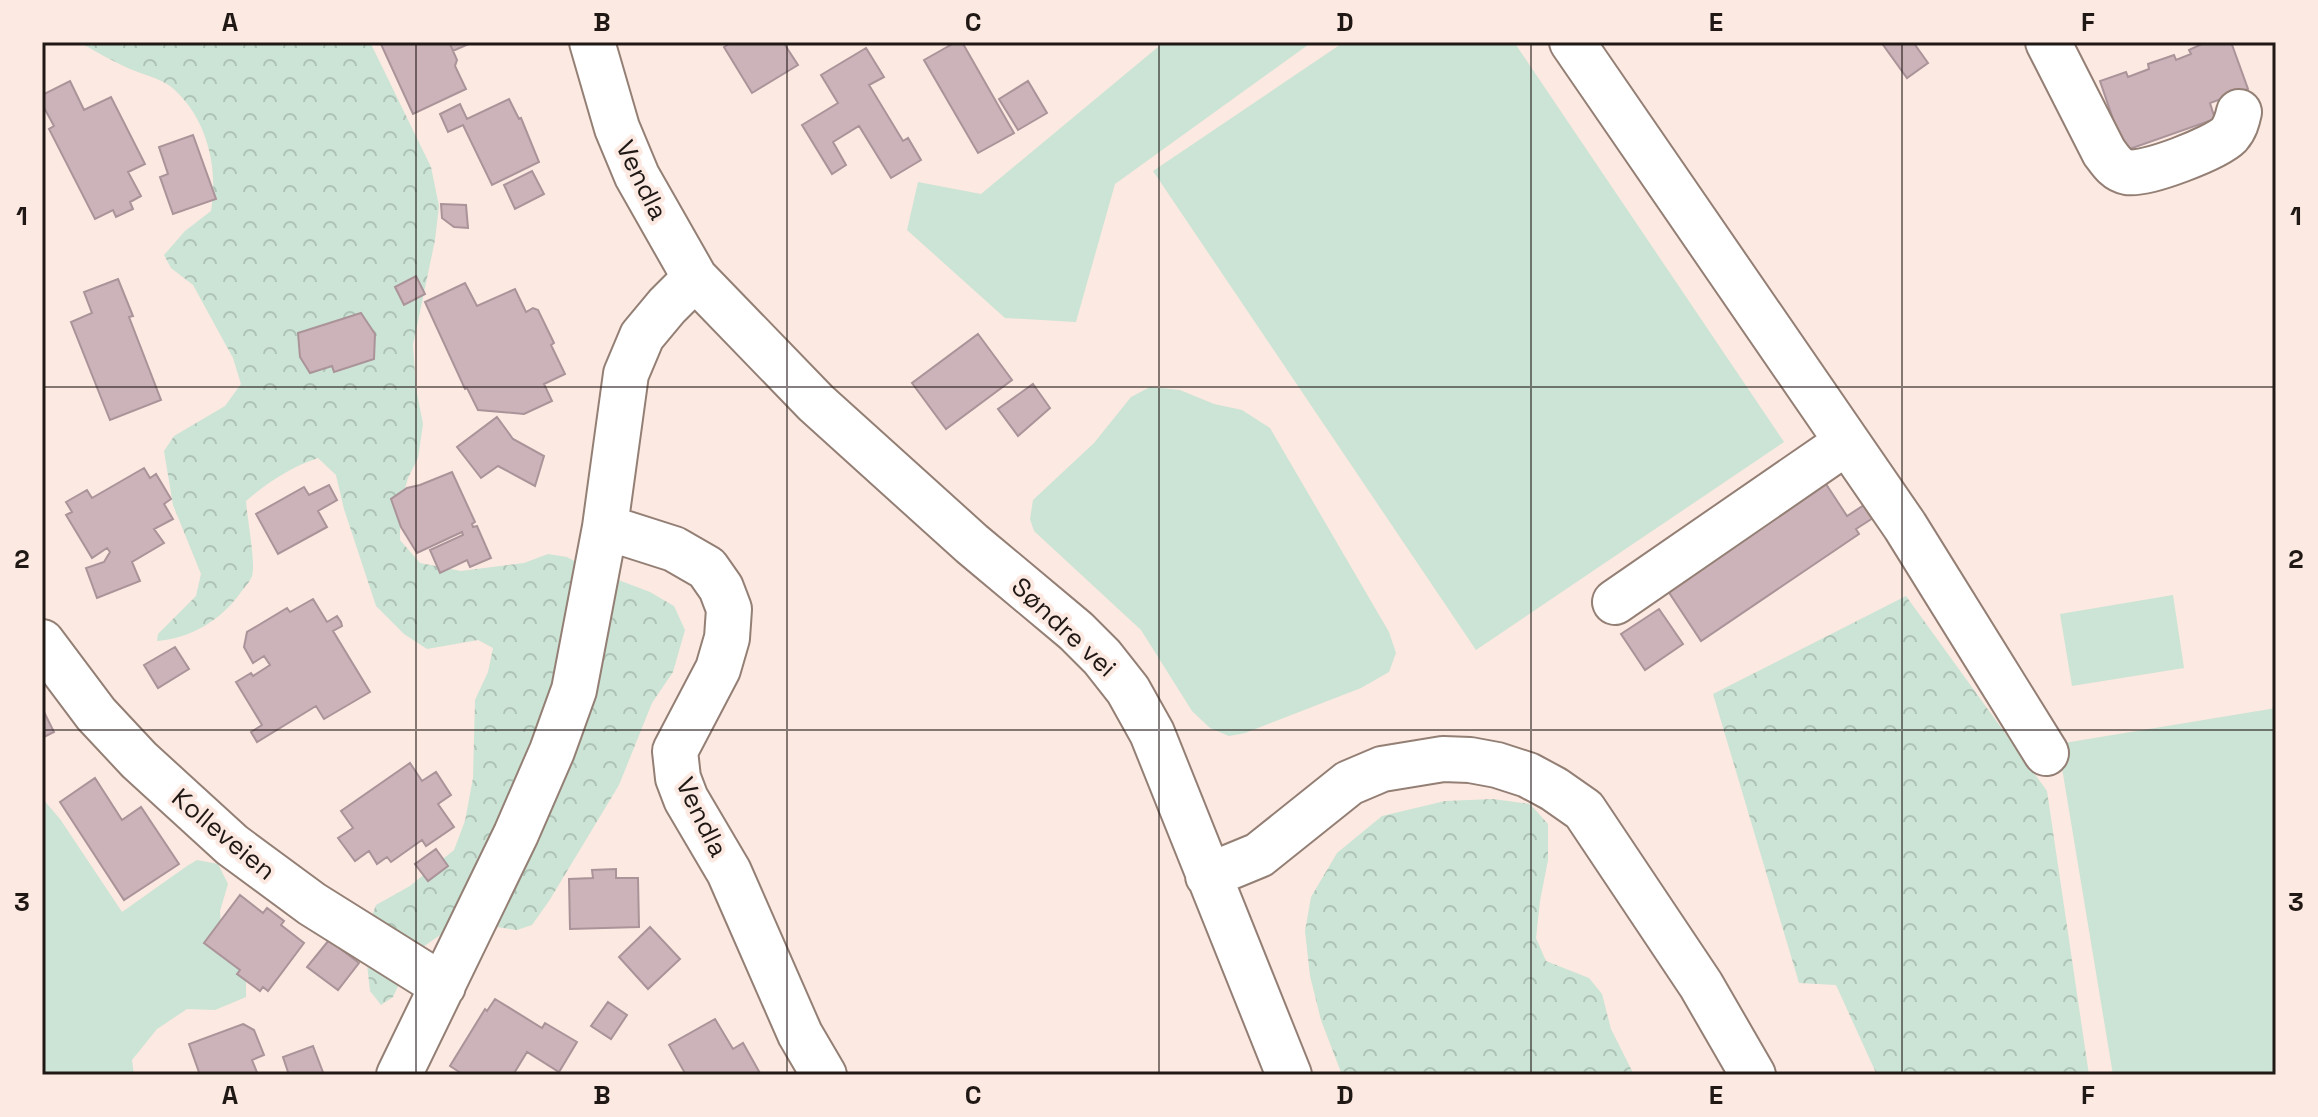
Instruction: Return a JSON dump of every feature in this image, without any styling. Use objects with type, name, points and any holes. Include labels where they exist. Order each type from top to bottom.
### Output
[{"type":"street","name":"Vendla","points":[[592,42],[617,128],[637,176],[695,278]]},
{"type":"street","points":[[1572,42],[1905,526],[2046,753]]},
{"type":"street","points":[[2048,42],[2104,152],[2114,165],[2124,171],[2138,173],[2156,169],[2215,144],[2228,136],[2236,125],[2239,112]]},
{"type":"street","points":[[399,1075],[516,834],[574,690],[605,527],[626,374],[642,336],[695,278]]},
{"type":"street","name":"Søndre vei","points":[[695,278],[816,403],[972,544],[1076,631],[1128,690],[1152,733],[1289,1075]]},
{"type":"street","points":[[1615,602],[1847,442]]},
{"type":"street","name":"Vendla","points":[[605,527],[674,549],[707,568],[721,588],[729,609],[727,638],[718,669],[675,751],[678,778],[686,799],[729,872],[800,1034],[824,1075]]},
{"type":"street","name":"Kolleveien","points":[[42,642],[96,714],[139,760],[232,845],[312,904],[443,986]]},
{"type":"street","points":[[1208,876],[1259,855],[1349,783],[1382,769],[1456,759],[1497,765],[1528,775],[1584,810],[1701,985],[1753,1075]]},
{"type":"green space","points":[[80,42],[370,42],[431,167],[439,206],[413,345],[416,388],[423,424],[418,458],[400,506],[400,540],[420,563],[461,571],[524,563],[548,554],[567,557],[650,592],[674,606],[685,630],[673,672],[652,703],[619,785],[532,925],[517,930],[497,927],[480,917],[463,919],[413,954],[393,997],[381,1005],[370,991],[364,937],[376,905],[410,886],[454,850],[465,821],[473,778],[475,700],[488,672],[493,648],[478,640],[427,649],[404,634],[376,606],[336,475],[318,458],[280,476],[246,501],[253,570],[250,580],[233,602],[215,619],[194,632],[157,641],[158,634],[196,596],[201,574],[173,505],[164,451],[174,436],[225,406],[241,384],[233,358],[193,285],[171,268],[164,255],[185,231],[211,211],[211,159],[201,126],[193,111],[170,86],[117,63]]},
{"type":"green space","points":[[1164,42],[1312,42],[1115,184],[1076,322],[1005,318],[907,230],[918,182],[981,194]]},
{"type":"green space","points":[[1344,42],[1514,42],[1784,442],[1476,650],[1153,171]]},
{"type":"green space","points":[[1150,387],[1180,390],[1214,404],[1242,410],[1270,428],[1389,632],[1396,653],[1389,672],[1361,688],[1245,733],[1229,736],[1210,728],[1192,711],[1141,630],[1034,531],[1030,519],[1033,500],[1094,443],[1131,397]]},
{"type":"green space","points":[[2173,595],[2184,668],[2072,686],[2060,614]]},
{"type":"green space","points":[[1906,596],[2047,791],[2089,1075],[1877,1075],[1836,985],[1799,983],[1713,694]]},
{"type":"green space","points":[[2276,708],[2276,1071],[2249,1075],[2113,1075],[2058,744]]},
{"type":"green space","points":[[42,798],[60,819],[122,912],[197,860],[218,864],[228,884],[220,911],[222,940],[246,982],[246,997],[215,1010],[187,1009],[157,1029],[132,1060],[134,1075],[42,1075]]},
{"type":"green space","points":[[1493,799],[1530,804],[1548,824],[1548,860],[1536,938],[1546,961],[1589,978],[1602,994],[1611,1029],[1634,1075],[1342,1075],[1321,1020],[1310,976],[1305,931],[1311,897],[1337,853],[1382,816],[1445,801]]},
{"type":"building","points":[[380,42],[450,44],[457,60],[455,66],[466,89],[413,114]]},
{"type":"building","points":[[444,42],[473,42],[453,51],[450,44]]},
{"type":"building","points":[[732,42],[783,42],[798,65],[752,93],[724,47]]},
{"type":"building","points":[[956,42],[962,42],[1014,133],[978,153],[924,60]]},
{"type":"building","points":[[1881,42],[1913,42],[1928,63],[1907,78]]},
{"type":"building","points":[[2206,42],[2231,42],[2248,89],[2210,103],[2215,119],[2124,151],[2100,81],[2126,72],[2128,77],[2149,69],[2148,64],[2174,55],[2176,60],[2191,54],[2189,50]]},
{"type":"building","points":[[866,48],[884,77],[869,85],[903,141],[908,138],[921,160],[891,178],[859,126],[833,142],[846,165],[832,174],[802,125],[838,103],[821,75]]},
{"type":"building","points":[[70,81],[84,110],[111,97],[145,164],[128,172],[141,196],[130,202],[133,209],[116,217],[113,210],[95,219],[49,129],[54,126],[42,104],[42,95]]},
{"type":"building","points":[[1028,81],[1047,113],[1018,130],[999,99]]},
{"type":"building","points":[[509,99],[521,118],[539,162],[492,185],[463,125],[448,132],[440,114],[460,104],[467,119]]},
{"type":"building","points":[[193,135],[216,199],[173,214],[160,177],[168,174],[159,147]]},
{"type":"building","points":[[532,171],[544,194],[515,209],[504,185]]},
{"type":"building","points":[[441,204],[466,205],[468,228],[454,227],[442,218]]},
{"type":"building","points":[[416,276],[425,294],[404,305],[395,287]]},
{"type":"building","points":[[118,279],[161,400],[110,420],[71,322],[92,313],[84,292]]},
{"type":"building","points":[[465,283],[477,306],[515,289],[526,312],[533,308],[538,310],[565,374],[544,384],[552,401],[524,414],[478,410],[465,389],[425,302]]},
{"type":"building","points":[[361,313],[375,334],[374,359],[334,372],[332,366],[310,373],[300,357],[298,333]]},
{"type":"building","points":[[978,334],[1012,380],[946,429],[912,383]]},
{"type":"building","points":[[1033,384],[1050,408],[1018,436],[998,409]]},
{"type":"building","points":[[497,417],[513,439],[544,456],[535,486],[498,466],[481,478],[457,447]]},
{"type":"building","points":[[144,468],[150,478],[156,474],[171,499],[164,504],[173,519],[154,529],[164,543],[132,562],[140,581],[97,598],[86,568],[104,562],[110,552],[107,548],[92,558],[66,515],[72,512],[66,502],[87,490],[92,498]]},
{"type":"building","points":[[452,472],[475,522],[473,527],[477,526],[491,558],[470,567],[467,560],[440,573],[430,550],[463,535],[462,532],[417,553],[401,527],[391,499],[407,488]]},
{"type":"building","points":[[1824,481],[1847,516],[1864,505],[1873,518],[1856,529],[1859,534],[1701,641],[1666,588]]},
{"type":"building","points":[[329,485],[337,500],[318,511],[327,527],[278,554],[256,514],[304,487],[309,495]]},
{"type":"building","points":[[313,599],[327,622],[337,616],[341,622],[342,626],[333,631],[370,692],[324,719],[316,706],[257,742],[251,732],[262,725],[236,682],[270,665],[264,656],[253,663],[244,647],[247,632],[287,608],[290,612]]},
{"type":"building","points":[[1659,609],[1683,644],[1645,670],[1621,634]]},
{"type":"building","points":[[175,647],[189,669],[158,688],[144,665]]},
{"type":"building","points":[[42,708],[54,732],[42,738]]},
{"type":"building","points":[[410,763],[422,781],[436,772],[451,795],[438,804],[454,827],[426,846],[422,840],[391,862],[387,857],[377,864],[369,851],[355,861],[338,838],[353,828],[341,811]]},
{"type":"building","points":[[95,778],[122,820],[141,807],[179,864],[124,900],[60,802]]},
{"type":"building","points":[[436,849],[448,866],[428,881],[415,864]]},
{"type":"building","points":[[616,869],[616,878],[638,878],[639,927],[570,929],[569,879],[593,878],[592,870]]},
{"type":"building","points":[[240,895],[263,913],[267,908],[284,921],[281,925],[304,943],[268,991],[263,987],[260,991],[237,974],[240,970],[204,943]]},
{"type":"building","points":[[650,927],[680,959],[648,989],[619,957]]},
{"type":"building","points":[[329,940],[359,963],[338,990],[307,967]]},
{"type":"building","points":[[495,999],[542,1028],[545,1023],[577,1042],[559,1072],[527,1052],[513,1075],[464,1075],[450,1066],[485,1009],[487,1011]]},
{"type":"building","points":[[608,1002],[627,1015],[611,1039],[591,1026]]},
{"type":"building","points":[[715,1019],[733,1049],[743,1043],[761,1075],[686,1075],[669,1045]]},
{"type":"building","points":[[243,1024],[254,1030],[264,1055],[252,1060],[258,1075],[200,1075],[189,1044]]},
{"type":"building","points":[[313,1046],[324,1075],[289,1075],[283,1057]]}]
